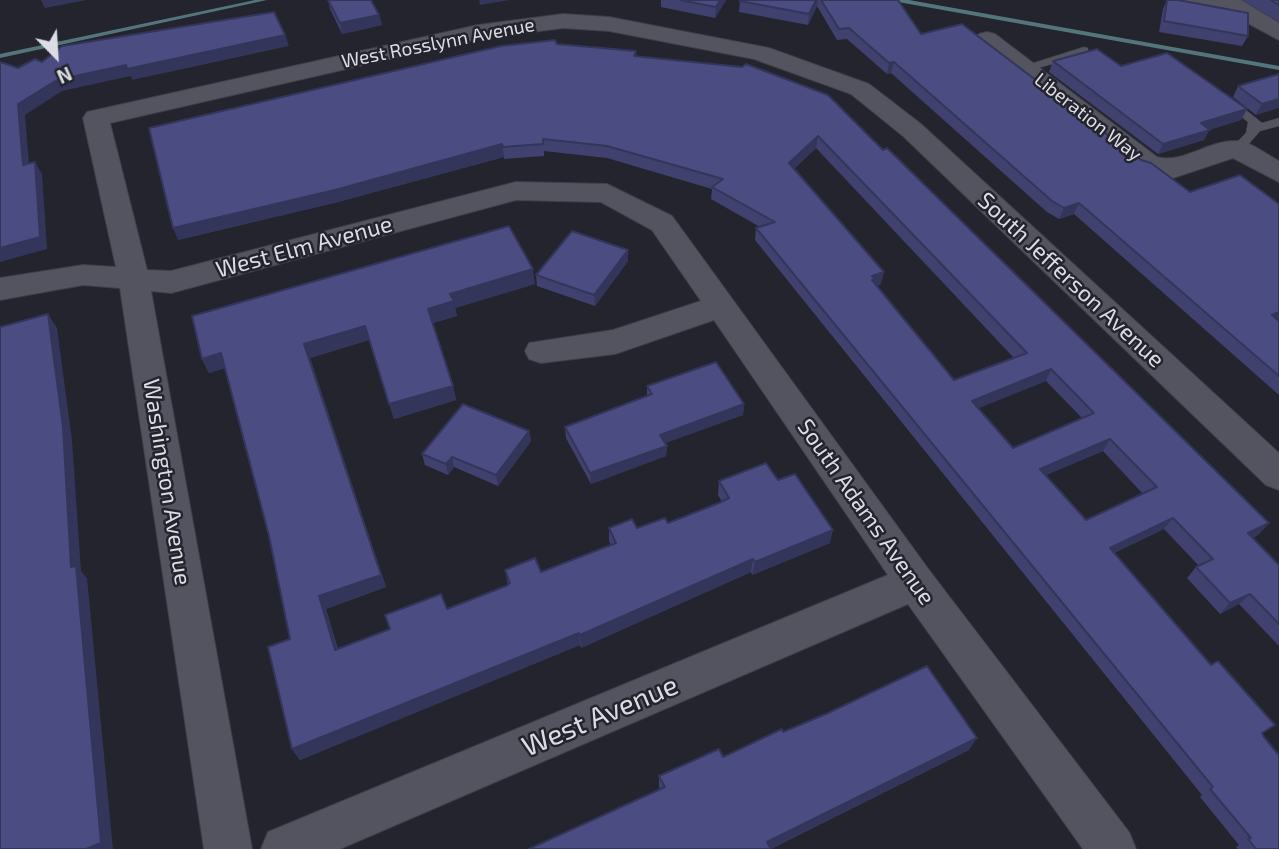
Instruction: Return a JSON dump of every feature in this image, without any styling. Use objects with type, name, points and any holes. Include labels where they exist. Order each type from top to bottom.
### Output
[{"type":"street","points":[[1190,0],[1232,4],[1279,33]]},
{"type":"street","name":"West Rosslynn Avenue","points":[[96,118],[478,32],[563,21],[609,24],[760,54],[860,89]]},
{"type":"street","name":"Liberation Way","points":[[987,39],[1147,163],[1173,170],[1211,154],[1237,149]]},
{"type":"street","name":"South Jefferson Avenue","points":[[860,89],[912,131],[1279,475]]},
{"type":"street","name":"Washington Avenue","points":[[96,118],[134,279],[228,849]]},
{"type":"street","points":[[1237,149],[1279,173]]},
{"type":"street","name":"West Elm Avenue","points":[[0,289],[83,275],[171,282],[516,191],[607,193]]},
{"type":"street","name":"South Adams Avenue","points":[[607,193],[662,223],[915,582],[1112,849]]},
{"type":"street","points":[[541,351],[615,342],[721,306]]},
{"type":"street","name":"West Avenue","points":[[285,849],[915,582]]},
{"type":"lane","points":[[1024,68],[1084,51]]},
{"type":"lane","points":[[1210,87],[1251,115],[1256,128]]},
{"type":"lane","points":[[1237,149],[1256,128],[1279,122]]},
{"type":"building","points":[[328,0],[371,0],[379,15],[340,23]]},
{"type":"building","points":[[680,0],[720,0],[716,7]]},
{"type":"building","points":[[740,0],[816,0],[809,14]]},
{"type":"building","points":[[821,0],[898,0],[921,34],[962,24],[1141,160],[1151,163],[1190,192],[1240,175],[1279,204],[1279,312],[1272,315],[1279,321],[1279,376],[1079,203],[1064,208],[1052,201],[894,62],[889,63],[849,28],[839,29]]},
{"type":"building","points":[[1167,0],[1248,13],[1248,36],[1164,21]]},
{"type":"building","points":[[274,12],[285,35],[127,69],[126,65],[57,80],[18,104],[23,165],[35,162],[40,237],[0,248],[0,62],[18,68],[35,59],[42,62],[62,46]]},
{"type":"building","points":[[555,40],[557,44],[636,51],[634,56],[742,67],[746,64],[828,95],[883,150],[887,148],[1269,523],[1248,533],[1279,565],[1279,624],[1250,594],[1230,603],[1196,567],[1213,559],[1173,518],[1110,548],[1211,665],[1218,661],[1275,725],[1262,733],[1279,755],[1279,849],[1256,849],[1248,839],[1251,838],[1210,789],[1213,787],[756,228],[775,222],[712,187],[723,179],[607,146],[543,139],[543,144],[503,147],[502,144],[335,190],[173,228],[149,128],[501,46]],"holes":[[[818,136],[1027,353],[954,380],[872,280],[875,279],[872,276],[884,272],[789,163]],[[1051,369],[1094,413],[1013,448],[972,401]],[[1110,439],[1157,487],[1086,520],[1040,469]]]},
{"type":"building","points":[[1097,49],[1121,66],[1167,53],[1247,109],[1201,123],[1210,130],[1163,144],[1053,61]]},
{"type":"building","points":[[1279,74],[1279,99],[1262,104],[1238,86]]},
{"type":"building","points":[[509,226],[533,269],[450,294],[454,301],[428,309],[453,386],[389,404],[365,326],[304,344],[381,575],[319,596],[335,650],[390,629],[385,615],[441,594],[447,609],[506,586],[510,583],[505,570],[535,558],[541,572],[616,543],[609,528],[632,519],[637,528],[665,518],[668,523],[719,503],[729,498],[719,481],[766,463],[778,480],[795,474],[833,530],[755,562],[753,559],[580,635],[579,633],[292,749],[268,647],[290,639],[269,536],[221,353],[202,359],[192,316]]},
{"type":"building","points":[[572,231],[628,250],[594,295],[536,275]]},
{"type":"building","points":[[48,314],[63,427],[71,567],[76,566],[101,843],[86,849],[0,849],[0,327]]},
{"type":"building","points":[[716,362],[744,404],[660,435],[667,446],[590,473],[565,427],[652,394],[647,386]]},
{"type":"building","points":[[463,404],[529,431],[496,475],[452,457],[446,464],[422,454]]},
{"type":"building","points":[[927,666],[977,738],[767,842],[771,849],[529,849],[665,787],[659,776],[719,749],[723,757],[782,729],[783,732],[826,714]]},
{"type":"waterway","points":[[0,56],[264,0]]},
{"type":"waterway","points":[[898,0],[1279,68]]}]
